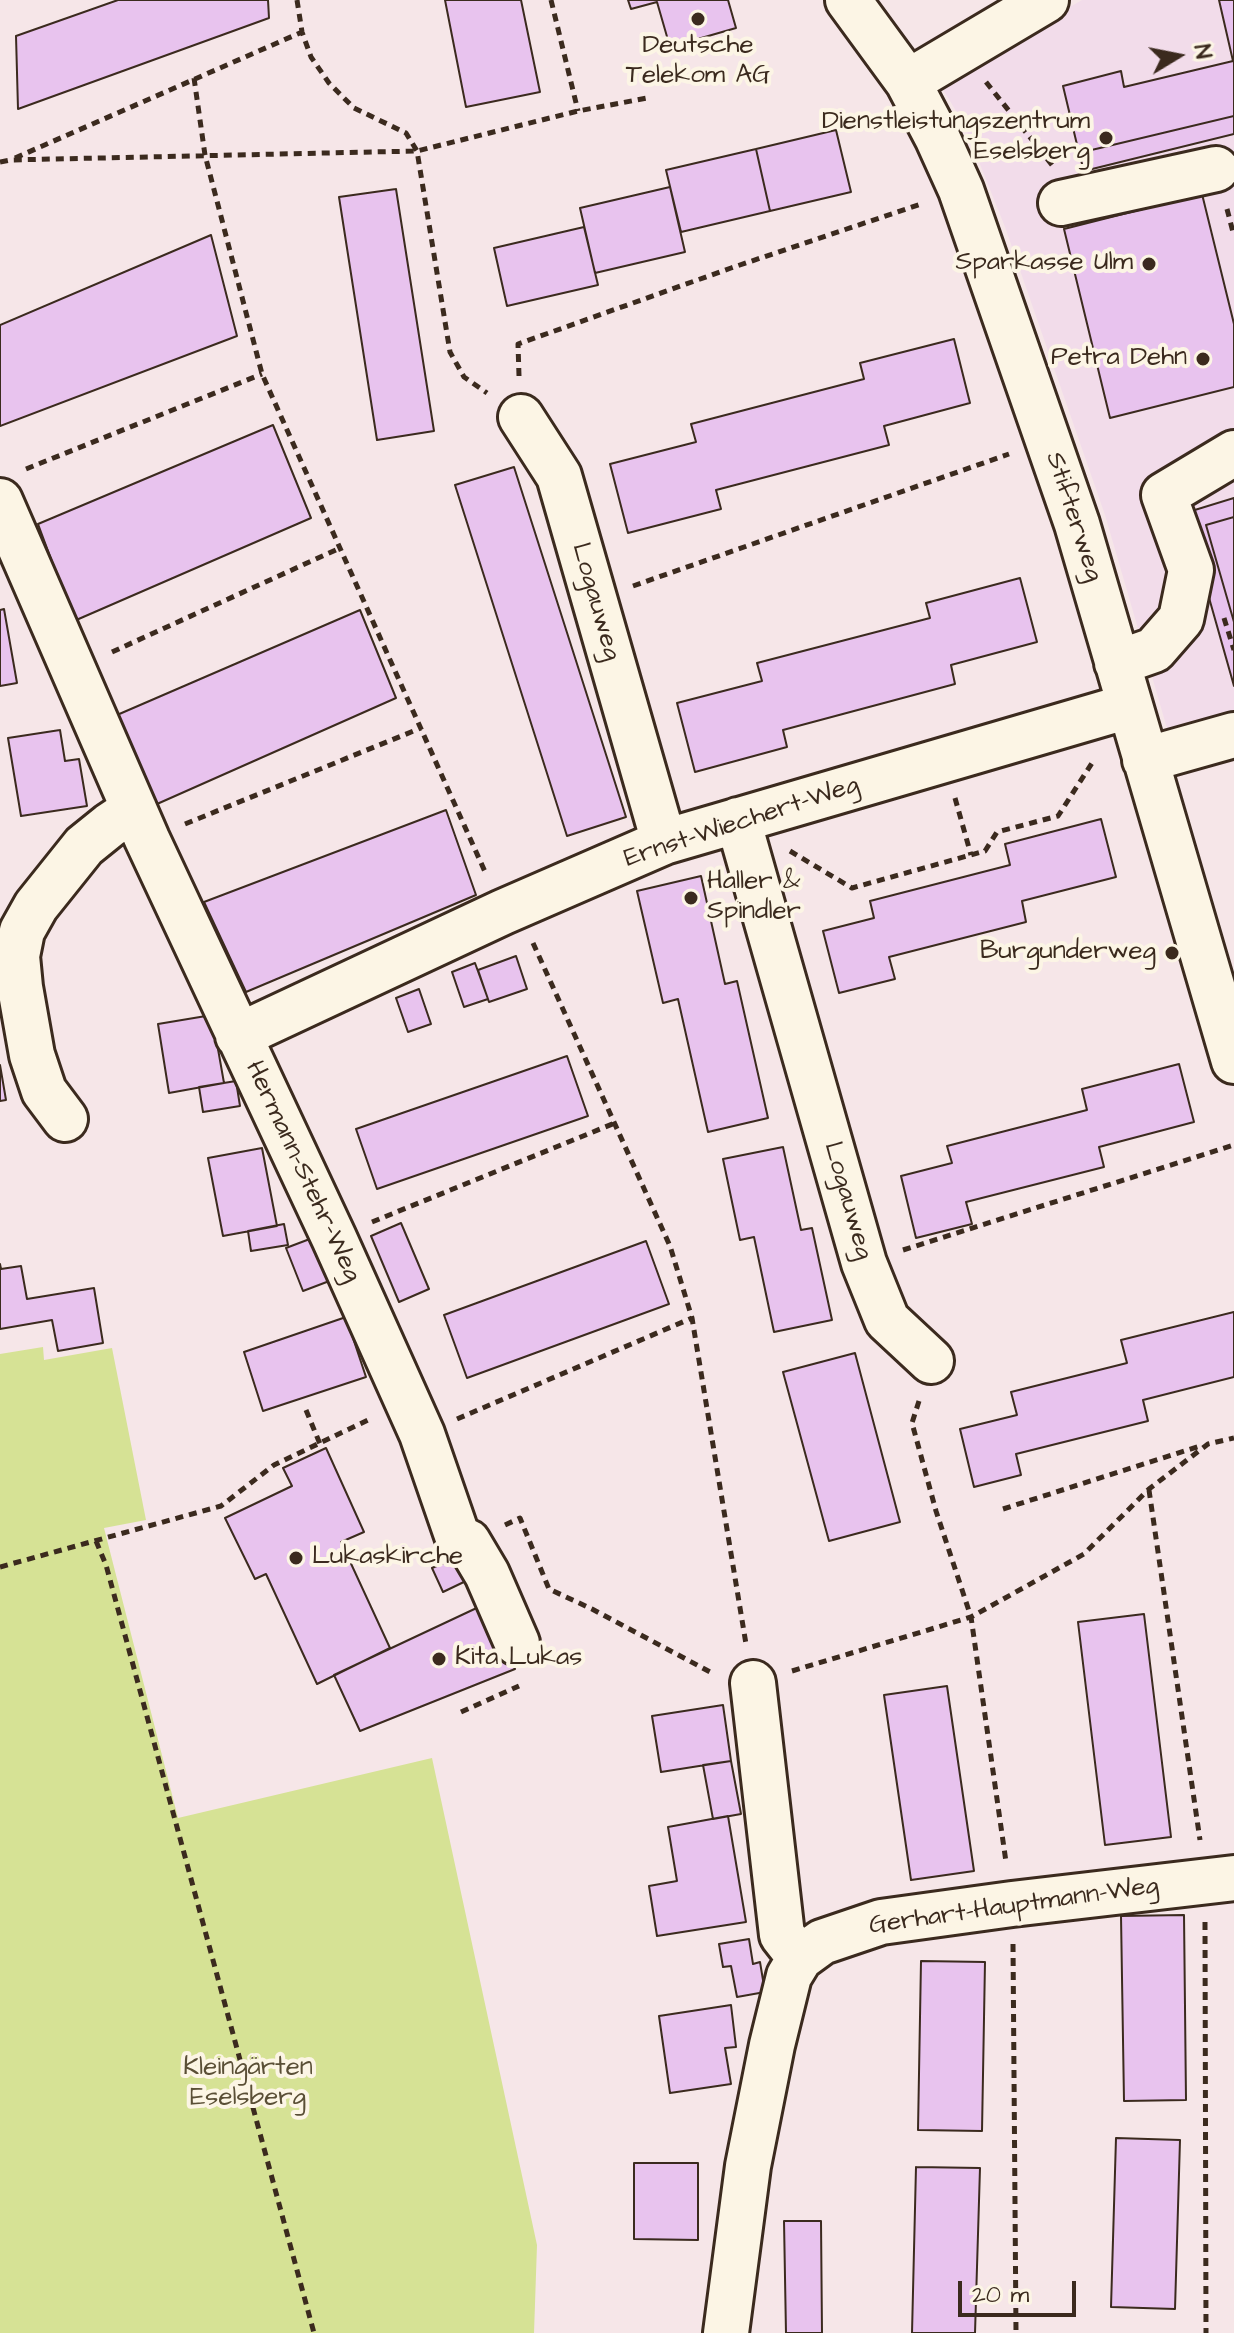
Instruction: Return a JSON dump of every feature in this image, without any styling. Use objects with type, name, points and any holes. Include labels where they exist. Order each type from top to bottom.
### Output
[{"type":"street","name":"Stifterweg","points":[[848,0],[908,82],[961,190],[1077,524],[1234,1061]]},
{"type":"street","points":[[908,82],[1046,0]]},
{"type":"street","points":[[1071,202],[1216,169]]},
{"type":"street","name":"Logauweg","points":[[521,417],[559,476],[664,842]]},
{"type":"street","points":[[1117,663],[1154,650],[1181,619],[1191,570],[1164,495],[1234,453]]},
{"type":"street","name":"Hermann-Stehr-Weg","points":[[0,501],[134,809],[414,1417],[463,1542],[487,1574],[517,1643]]},
{"type":"street","name":"Ernst-Wiechert-Weg","points":[[238,1036],[510,909],[664,842],[1129,706]]},
{"type":"street","points":[[1145,760],[1234,735]]},
{"type":"street","points":[[65,1119],[44,1091],[32,1055],[17,956],[22,931],[36,906],[84,846],[134,809]]},
{"type":"street","name":"Logauweg","points":[[738,820],[864,1263],[887,1320],[931,1361]]},
{"type":"street","points":[[726,2333],[748,2166],[789,1976],[800,1958],[782,1935],[753,1683]]},
{"type":"street","name":"Gerhart-Hauptmann-Weg","points":[[800,1958],[822,1942],[881,1922],[1234,1878]]},
{"type":"path","points":[[297,0],[302,32],[311,57],[329,83],[354,108],[406,133],[417,151],[450,352],[464,377],[521,417]]},
{"type":"path","points":[[551,0],[578,111]]},
{"type":"path","points":[[10,160],[302,32]]},
{"type":"path","points":[[960,50],[1071,202]]},
{"type":"path","points":[[194,78],[205,155],[262,374],[421,728],[615,1123],[670,1246],[692,1318],[753,1683]]},
{"type":"path","points":[[0,162],[417,151],[578,111],[647,98]]},
{"type":"path","points":[[521,417],[518,344],[961,190]]},
{"type":"path","points":[[41,462],[262,374]]},
{"type":"path","points":[[595,600],[1048,440]]},
{"type":"path","points":[[120,649],[340,548]]},
{"type":"path","points":[[784,847],[852,888],[985,851],[997,832],[1058,816],[1129,706]]},
{"type":"path","points":[[183,825],[421,728]]},
{"type":"path","points":[[944,760],[971,855]]},
{"type":"path","points":[[334,1238],[615,1123]]},
{"type":"path","points":[[864,1263],[1234,1145]]},
{"type":"path","points":[[0,1567],[221,1506],[274,1465],[320,1444],[414,1417],[692,1318]]},
{"type":"path","points":[[931,1361],[912,1423],[936,1511],[954,1562]]},
{"type":"path","points":[[306,1410],[320,1444]]},
{"type":"path","points":[[1003,1509],[1234,1438]]},
{"type":"path","points":[[463,1542],[520,1518],[549,1589],[727,1681],[753,1683],[971,1617],[1084,1554],[1149,1489],[1208,1444]]},
{"type":"path","points":[[96,1541],[110,1580],[314,2333]]},
{"type":"shaded area","points":[[1082,0],[1234,0],[1234,723],[1171,742],[1105,515],[1005,227],[964,124],[939,83]]},
{"type":"green space","name":"Kleingärten Eselsberg","points":[[43,1347],[44,1360],[112,1348],[146,1520],[104,1528],[178,1818],[432,1758],[537,2245],[534,2333],[0,2333],[0,1354]]},
{"type":"building","points":[[118,0],[268,0],[269,18],[18,109],[16,36]]},
{"type":"building","points":[[445,0],[521,0],[540,92],[466,107]]},
{"type":"building","name":"Deutsche Telekom AG","points":[[628,0],[728,0],[736,28],[670,47],[657,2],[631,9]]},
{"type":"building","points":[[1219,0],[1234,0],[1234,116],[1079,153],[1063,86],[1121,71],[1124,87],[1233,61]]},
{"type":"building","points":[[1234,116],[1234,134],[1084,171],[1079,153]]},
{"type":"building","points":[[836,130],[851,192],[770,211],[756,149]]},
{"type":"building","points":[[756,149],[770,211],[681,232],[666,170]]},
{"type":"building","points":[[670,187],[685,252],[595,273],[580,208]]},
{"type":"building","points":[[396,189],[434,431],[377,440],[339,197]]},
{"type":"building","points":[[1202,194],[1234,324],[1234,387],[1110,418],[1064,229]]},
{"type":"building","points":[[584,227],[598,285],[507,306],[494,248]]},
{"type":"building","points":[[211,235],[237,336],[0,426],[0,325]]},
{"type":"building","points":[[954,339],[970,403],[884,426],[889,445],[716,490],[721,509],[628,533],[610,464],[696,442],[691,424],[864,379],[860,363]]},
{"type":"building","points":[[273,425],[311,518],[74,621],[38,524]]},
{"type":"building","points":[[514,467],[626,817],[567,836],[455,485]]},
{"type":"building","points":[[1234,498],[1234,517],[1206,525],[1234,622],[1234,686],[1185,513]]},
{"type":"building","points":[[1234,517],[1234,622],[1206,525]]},
{"type":"building","points":[[1020,578],[1037,642],[951,665],[955,684],[783,730],[787,747],[695,772],[677,703],[762,681],[757,663],[930,618],[926,603]]},
{"type":"building","points":[[4,609],[17,683],[0,686],[0,610]]},
{"type":"building","points":[[360,610],[396,698],[157,804],[117,715]]},
{"type":"building","points":[[60,730],[65,761],[79,759],[87,806],[21,816],[8,738]]},
{"type":"building","points":[[446,810],[476,895],[246,992],[204,902]]},
{"type":"building","points":[[1101,819],[1116,877],[1022,901],[1026,922],[889,957],[895,979],[839,993],[823,931],[874,918],[870,901],[1010,865],[1005,844]]},
{"type":"building","points":[[701,876],[725,984],[737,981],[768,1118],[708,1132],[678,999],[663,1003],[637,891]]},
{"type":"building","points":[[516,956],[527,989],[489,1002],[478,970]]},
{"type":"building","points":[[475,963],[488,999],[464,1007],[452,972]]},
{"type":"building","points":[[419,989],[431,1024],[408,1032],[396,998]]},
{"type":"building","points":[[212,1015],[224,1083],[169,1093],[158,1024]]},
{"type":"building","points":[[567,1056],[588,1116],[377,1189],[356,1129]]},
{"type":"building","points":[[1179,1064],[1194,1122],[1099,1147],[1104,1167],[966,1202],[972,1224],[916,1238],[901,1176],[952,1163],[947,1146],[1087,1110],[1082,1089]]},
{"type":"building","points":[[0,1065],[6,1100],[0,1101]]},
{"type":"building","points":[[236,1081],[240,1106],[203,1112],[199,1087]]},
{"type":"building","points":[[783,1147],[801,1230],[812,1228],[832,1320],[774,1332],[754,1237],[740,1240],[723,1159]]},
{"type":"building","points":[[262,1148],[277,1226],[223,1236],[208,1158]]},
{"type":"building","points":[[401,1223],[429,1289],[399,1302],[371,1236]]},
{"type":"building","points":[[284,1224],[288,1245],[251,1251],[248,1231]]},
{"type":"building","points":[[315,1237],[332,1280],[303,1291],[286,1248]]},
{"type":"building","points":[[646,1241],[669,1304],[467,1378],[444,1315]]},
{"type":"building","points":[[0,1264],[1,1269],[21,1266],[27,1299],[94,1288],[103,1343],[58,1351],[52,1320],[0,1329]]},
{"type":"building","points":[[1234,1312],[1234,1377],[1143,1400],[1148,1421],[1016,1454],[1021,1475],[974,1487],[960,1429],[1017,1415],[1011,1392],[1127,1363],[1121,1340]]},
{"type":"building","points":[[346,1317],[366,1377],[263,1411],[244,1352]]},
{"type":"building","points":[[855,1353],[900,1522],[829,1541],[783,1372]]},
{"type":"building","name":"Lukaskirche","points":[[326,1448],[364,1532],[341,1542],[390,1648],[317,1684],[266,1574],[255,1579],[225,1518],[292,1486],[283,1468]]},
{"type":"building","points":[[458,1557],[468,1580],[443,1592],[432,1568]]},
{"type":"building","name":"Kita Lukas","points":[[483,1605],[515,1669],[360,1731],[334,1675]]},
{"type":"building","points":[[1144,1614],[1171,1837],[1105,1845],[1078,1622]]},
{"type":"building","points":[[947,1686],[974,1871],[911,1880],[884,1695]]},
{"type":"building","points":[[723,1705],[731,1761],[661,1772],[652,1716]]},
{"type":"building","points":[[731,1761],[741,1814],[713,1819],[703,1765]]},
{"type":"building","points":[[728,1816],[746,1922],[657,1936],[649,1886],[677,1881],[668,1827]]},
{"type":"building","points":[[1184,1915],[1186,2100],[1124,2101],[1121,1916]]},
{"type":"building","points":[[749,1939],[753,1964],[760,1962],[765,1992],[737,1997],[731,1966],[723,1967],[719,1944]]},
{"type":"building","points":[[921,1961],[985,1962],[982,2131],[918,2130]]},
{"type":"building","points":[[731,2005],[736,2047],[725,2048],[731,2084],[670,2093],[659,2016]]},
{"type":"building","points":[[1116,2138],[1180,2140],[1175,2309],[1111,2307]]},
{"type":"building","points":[[634,2163],[698,2163],[698,2240],[634,2239]]},
{"type":"building","points":[[916,2167],[980,2168],[975,2333],[912,2333]]},
{"type":"building","points":[[784,2221],[821,2221],[822,2333],[786,2333]]},
{"type":"place","name":"Deutsche Telekom AG","points":[[698,19]]},
{"type":"place","name":"Dienstleistungszentrum Eselsberg","points":[[1106,138]]},
{"type":"place","name":"Sparkasse Ulm","points":[[1149,264]]},
{"type":"place","name":"Petra Dehn","points":[[1203,359]]},
{"type":"place","name":"Haller & Spindler","points":[[691,898]]},
{"type":"place","name":"Burgunderweg","points":[[1172,953]]},
{"type":"place","name":"Lukaskirche","points":[[296,1558]]},
{"type":"place","name":"Kita Lukas","points":[[439,1659]]}]
